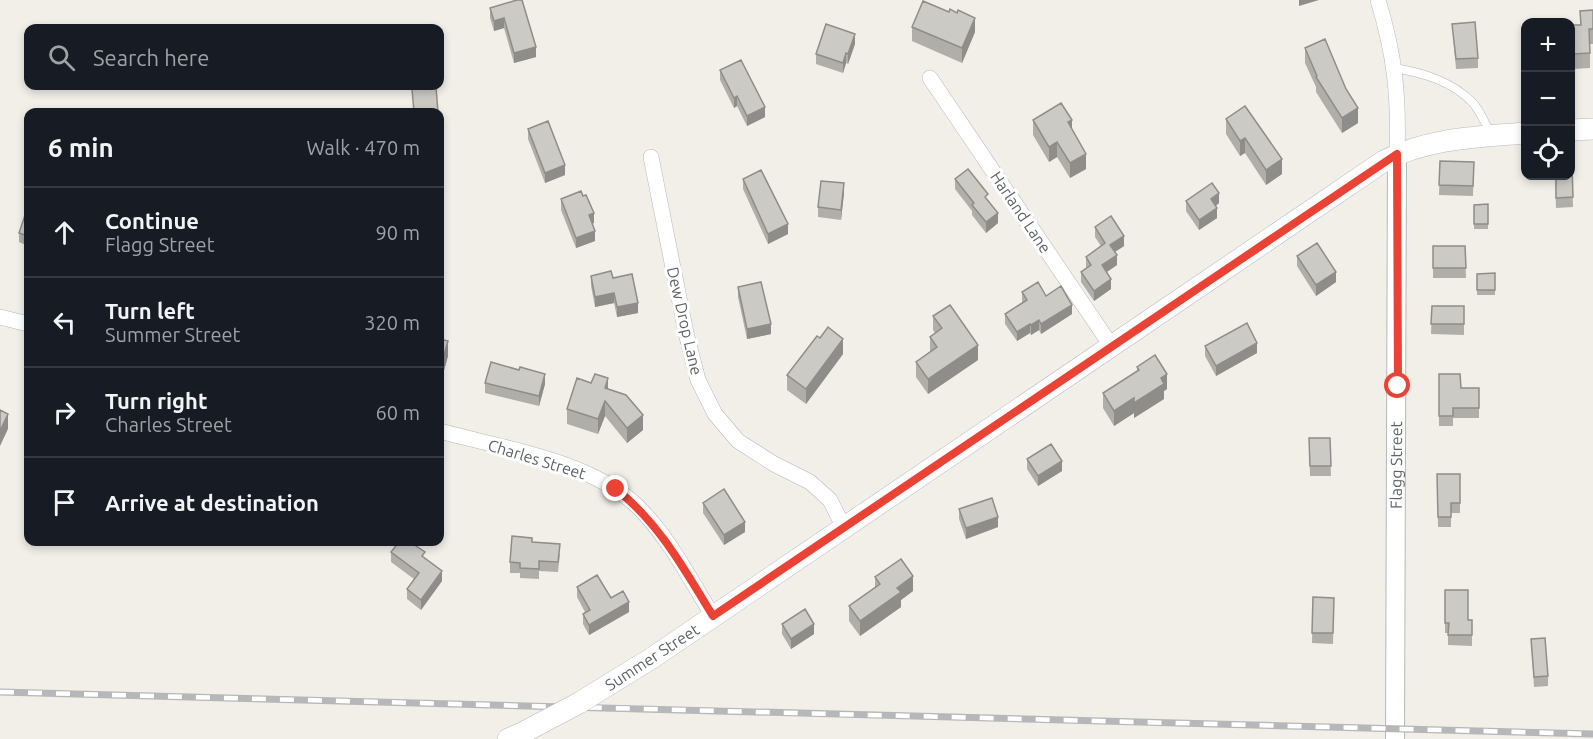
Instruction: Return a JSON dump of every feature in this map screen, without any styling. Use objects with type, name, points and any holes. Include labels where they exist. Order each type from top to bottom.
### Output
[{"type":"main road","points":[[1575,130],[1593,129]]},
{"type":"main road","name":"Summer Street","points":[[516,735],[591,696],[652,658],[1397,154],[1434,143],[1521,134]]},
{"type":"street","points":[[1378,0],[1395,68],[1399,113],[1397,154]]},
{"type":"street","name":"Harland Lane","points":[[930,78],[1112,347]]},
{"type":"street","name":"Flagg Street","points":[[1395,739],[1397,154]]},
{"type":"street","name":"Dew Drop Lane","points":[[651,157],[691,352],[698,380],[715,414],[738,441],[774,464],[810,482],[830,500],[844,528]]},
{"type":"street","points":[[0,316],[24,323]]},
{"type":"street","name":"Charles Street","points":[[444,432],[552,461],[589,474],[616,489],[635,504],[666,540],[713,616]]},
{"type":"lane","points":[[1395,68],[1426,74],[1454,89],[1473,104],[1492,136]]},
{"type":"building","points":[[522,0],[536,47],[514,53],[504,18],[494,21],[490,8]]},
{"type":"building","points":[[923,1],[949,12],[950,9],[957,13],[958,10],[975,18],[962,48],[912,27]]},
{"type":"building","points":[[1593,10],[1593,29],[1589,29],[1590,53],[1575,54],[1575,25],[1581,25],[1580,11]]},
{"type":"building","points":[[1475,22],[1478,58],[1456,59],[1452,24]]},
{"type":"building","points":[[826,24],[855,34],[843,63],[816,54]]},
{"type":"building","points":[[1325,39],[1346,89],[1358,108],[1342,118],[1316,77],[1305,48]]},
{"type":"building","points":[[741,60],[765,107],[747,116],[737,96],[734,98],[720,70]]},
{"type":"building","points":[[412,90],[436,90],[438,108],[414,108]]},
{"type":"building","points":[[1061,103],[1072,120],[1068,122],[1086,154],[1070,163],[1057,142],[1049,147],[1033,120]]},
{"type":"building","points":[[1245,106],[1282,159],[1266,170],[1245,138],[1240,141],[1226,119]]},
{"type":"building","points":[[548,121],[565,165],[545,173],[528,129]]},
{"type":"building","points":[[1440,161],[1474,162],[1473,186],[1439,185]]},
{"type":"building","points":[[968,169],[988,194],[985,197],[998,213],[986,222],[955,179]]},
{"type":"building","points":[[761,170],[788,224],[768,234],[743,179]]},
{"type":"building","points":[[1556,180],[1572,180],[1573,197],[1556,198]]},
{"type":"building","points":[[821,181],[844,183],[841,210],[818,207]]},
{"type":"building","points":[[1212,183],[1219,193],[1211,199],[1217,208],[1199,220],[1186,201]]},
{"type":"building","points":[[581,191],[583,196],[586,195],[594,213],[589,215],[595,231],[576,238],[561,199]]},
{"type":"building","points":[[1488,204],[1488,224],[1474,224],[1474,205]]},
{"type":"building","points":[[1111,216],[1124,236],[1110,245],[1117,255],[1102,265],[1111,279],[1094,291],[1081,272],[1091,265],[1086,257],[1105,243],[1095,227]]},
{"type":"building","points":[[24,218],[24,235],[19,233]]},
{"type":"building","points":[[1317,243],[1336,272],[1316,285],[1297,256]]},
{"type":"building","points":[[1433,246],[1465,246],[1466,268],[1433,268]]},
{"type":"building","points":[[611,271],[613,278],[632,274],[638,303],[617,307],[614,293],[595,297],[591,276]]},
{"type":"building","points":[[1495,273],[1495,290],[1477,290],[1477,274]]},
{"type":"building","points":[[761,282],[771,324],[747,329],[738,287]]},
{"type":"building","points":[[1038,282],[1046,296],[1061,286],[1072,305],[1041,324],[1039,320],[1017,332],[1005,314],[1027,300],[1022,292]]},
{"type":"building","points":[[950,305],[978,345],[928,379],[916,362],[937,347],[930,337],[942,328],[933,316]]},
{"type":"building","points":[[1432,306],[1464,306],[1464,324],[1431,324]]},
{"type":"building","points":[[1247,323],[1257,343],[1216,366],[1205,346]]},
{"type":"building","points":[[828,327],[843,339],[806,389],[787,375],[817,336],[820,338]]},
{"type":"building","points":[[444,340],[448,341],[444,355]]},
{"type":"building","points":[[1155,355],[1167,374],[1161,378],[1164,384],[1134,403],[1134,398],[1114,411],[1103,393],[1139,370],[1137,367]]},
{"type":"building","points":[[491,362],[545,374],[539,396],[485,383]]},
{"type":"building","points":[[595,374],[608,378],[605,388],[626,395],[643,415],[627,428],[605,401],[598,419],[567,409],[577,378],[591,383]]},
{"type":"building","points":[[1439,374],[1460,374],[1461,388],[1479,388],[1479,408],[1453,408],[1453,416],[1439,416]]},
{"type":"building","points":[[0,410],[8,414],[0,431]]},
{"type":"building","points":[[1309,438],[1330,438],[1331,466],[1310,466]]},
{"type":"building","points":[[1051,444],[1062,461],[1038,476],[1027,459]]},
{"type":"building","points":[[1437,474],[1460,474],[1460,503],[1451,503],[1451,517],[1438,517]]},
{"type":"building","points":[[724,489],[745,522],[724,535],[703,503]]},
{"type":"building","points":[[992,498],[998,517],[966,528],[959,509]]},
{"type":"building","points":[[512,536],[532,538],[532,542],[560,544],[558,562],[539,561],[539,569],[520,568],[520,563],[510,562]]},
{"type":"building","points":[[396,546],[416,546],[425,552],[422,556],[442,571],[421,600],[407,589],[419,573],[391,552]]},
{"type":"building","points":[[901,559],[913,576],[897,588],[901,592],[860,621],[849,606],[880,584],[875,577]]},
{"type":"building","points":[[597,575],[611,598],[623,591],[629,602],[589,625],[583,614],[590,610],[577,587]]},
{"type":"building","points":[[1445,590],[1468,590],[1468,620],[1472,620],[1472,635],[1448,635],[1449,623],[1445,623]]},
{"type":"building","points":[[1313,597],[1334,598],[1333,633],[1312,633]]},
{"type":"building","points":[[805,609],[814,624],[791,639],[782,624]]},
{"type":"building","points":[[1545,638],[1548,676],[1534,677],[1531,639]]},
{"type":"railway","points":[[0,692],[1593,734]]},
{"type":"route","points":[[616,489],[635,504],[666,540],[713,616],[1397,154],[1398,386]]}]
